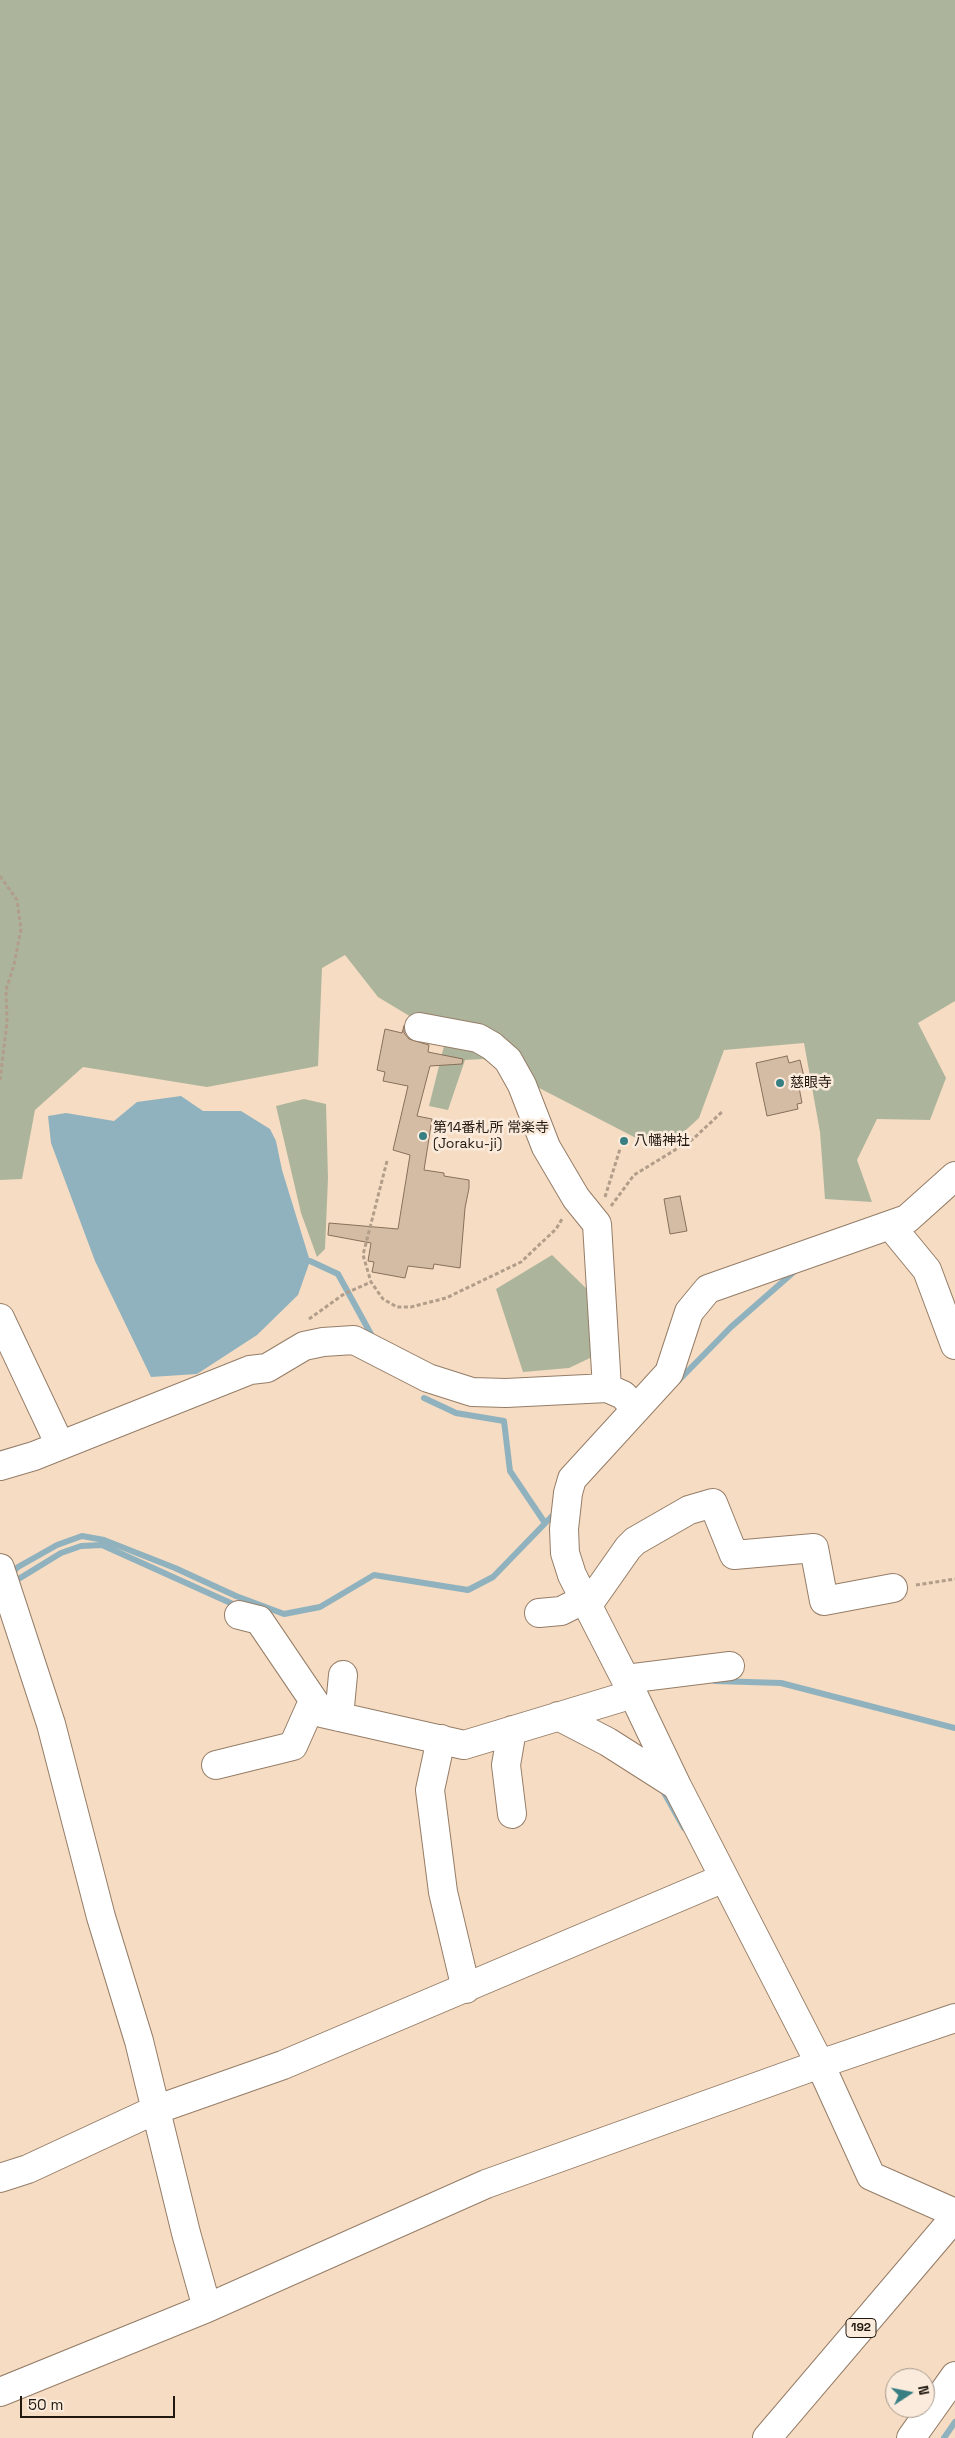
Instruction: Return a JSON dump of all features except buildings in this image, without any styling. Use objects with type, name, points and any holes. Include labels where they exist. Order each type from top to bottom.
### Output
[{"type":"main road","points":[[419,1027],[478,1038],[492,1046],[508,1060],[522,1085],[546,1147],[576,1198],[597,1224],[607,1388]]},
{"type":"main road","points":[[955,1176],[907,1219],[708,1289],[689,1312],[669,1373],[572,1479],[567,1501],[565,1553],[572,1574],[630,1686],[677,1786],[820,2064],[871,2176],[955,2213]]},
{"type":"main road","points":[[890,1225],[927,1270],[955,1346]]},
{"type":"main road","points":[[0,1318],[60,1445]]},
{"type":"main road","points":[[0,1466],[34,1456],[250,1370],[267,1368],[304,1346],[323,1342],[354,1340],[428,1378],[472,1392],[540,1392],[607,1388],[623,1395],[636,1409]]},
{"type":"main road","points":[[539,1614],[561,1611],[586,1602],[635,1541],[690,1510],[713,1503],[734,1555],[814,1548],[824,1601],[893,1588]]},
{"type":"main road","points":[[0,1569],[51,1724],[100,1917],[139,2042],[207,2308]]},
{"type":"main road","points":[[239,1615],[259,1620],[322,1713],[464,1744],[558,1716],[630,1686],[730,1666]]},
{"type":"main road","points":[[339,1717],[343,1675]]},
{"type":"main road","points":[[216,1765],[293,1746],[314,1701]]},
{"type":"main road","points":[[558,1716],[608,1742],[677,1786]]},
{"type":"main road","points":[[512,1730],[506,1765],[512,1814]]},
{"type":"main road","points":[[441,1739],[430,1790],[443,1892],[466,1989]]},
{"type":"main road","points":[[0,2178],[28,2168],[155,2110],[283,2065],[724,1878]]},
{"type":"main road","points":[[0,2392],[207,2308],[486,2184],[820,2064],[955,2018]]},
{"type":"main road","name":"192","points":[[767,2438],[955,2217]]},
{"type":"main road","points":[[912,2438],[955,2376]]},
{"type":"path","points":[[0,876],[17,900],[20,929],[14,965],[6,990],[7,1022],[0,1080]]},
{"type":"path","points":[[597,1224],[634,1175],[693,1139],[723,1111]]},
{"type":"path","points":[[612,1173],[620,1150]]},
{"type":"path","points":[[387,1161],[363,1255],[371,1282],[383,1299],[397,1307],[411,1307],[446,1298],[521,1262],[556,1229],[576,1198]]},
{"type":"path","points":[[344,1294],[371,1282]]},
{"type":"path","points":[[893,1588],[955,1579]]},
{"type":"green space","points":[[0,0],[955,0],[955,1001],[918,1023],[946,1078],[930,1120],[877,1119],[857,1160],[872,1202],[825,1199],[820,1132],[804,1043],[724,1050],[699,1118],[665,1149],[636,1138],[483,1059],[465,1060],[448,1110],[429,1106],[446,1038],[378,997],[345,955],[322,968],[318,1066],[207,1087],[83,1067],[35,1110],[22,1179],[0,1180]]},
{"type":"green space","points":[[304,1099],[326,1104],[328,1178],[325,1249],[317,1257],[301,1213],[276,1106]]},
{"type":"green space","points":[[552,1255],[591,1293],[590,1358],[569,1368],[523,1372],[496,1289]]},
{"type":"water","points":[[181,1096],[203,1111],[241,1111],[270,1129],[276,1141],[282,1170],[310,1261],[298,1295],[257,1335],[197,1374],[151,1377],[95,1261],[51,1143],[48,1116],[66,1113],[114,1121],[137,1102]]},
{"type":"waterway","points":[[310,1261],[338,1274],[372,1336]]},
{"type":"waterway","points":[[678,1381],[731,1327],[796,1270]]},
{"type":"waterway","points":[[424,1398],[456,1413],[504,1421],[510,1471],[545,1523]]},
{"type":"waterway","points":[[10,1575],[18,1567],[57,1545],[82,1536],[104,1540],[175,1568],[236,1596],[284,1614],[320,1607],[374,1575],[468,1590],[493,1577],[557,1511]]},
{"type":"waterway","points":[[12,1583],[61,1553],[81,1546],[102,1545],[235,1605]]},
{"type":"waterway","points":[[715,1681],[781,1683],[955,1728]]},
{"type":"waterway","points":[[662,1789],[684,1828]]},
{"type":"waterway","points":[[944,2438],[955,2422]]},
{"type":"place","name":"慈眼寺","points":[[780,1083]]},
{"type":"place","name":"第14番札所 常楽寺 (Joraku-ji)","points":[[423,1136]]},
{"type":"place","name":"八幡神社","points":[[624,1141]]}]
